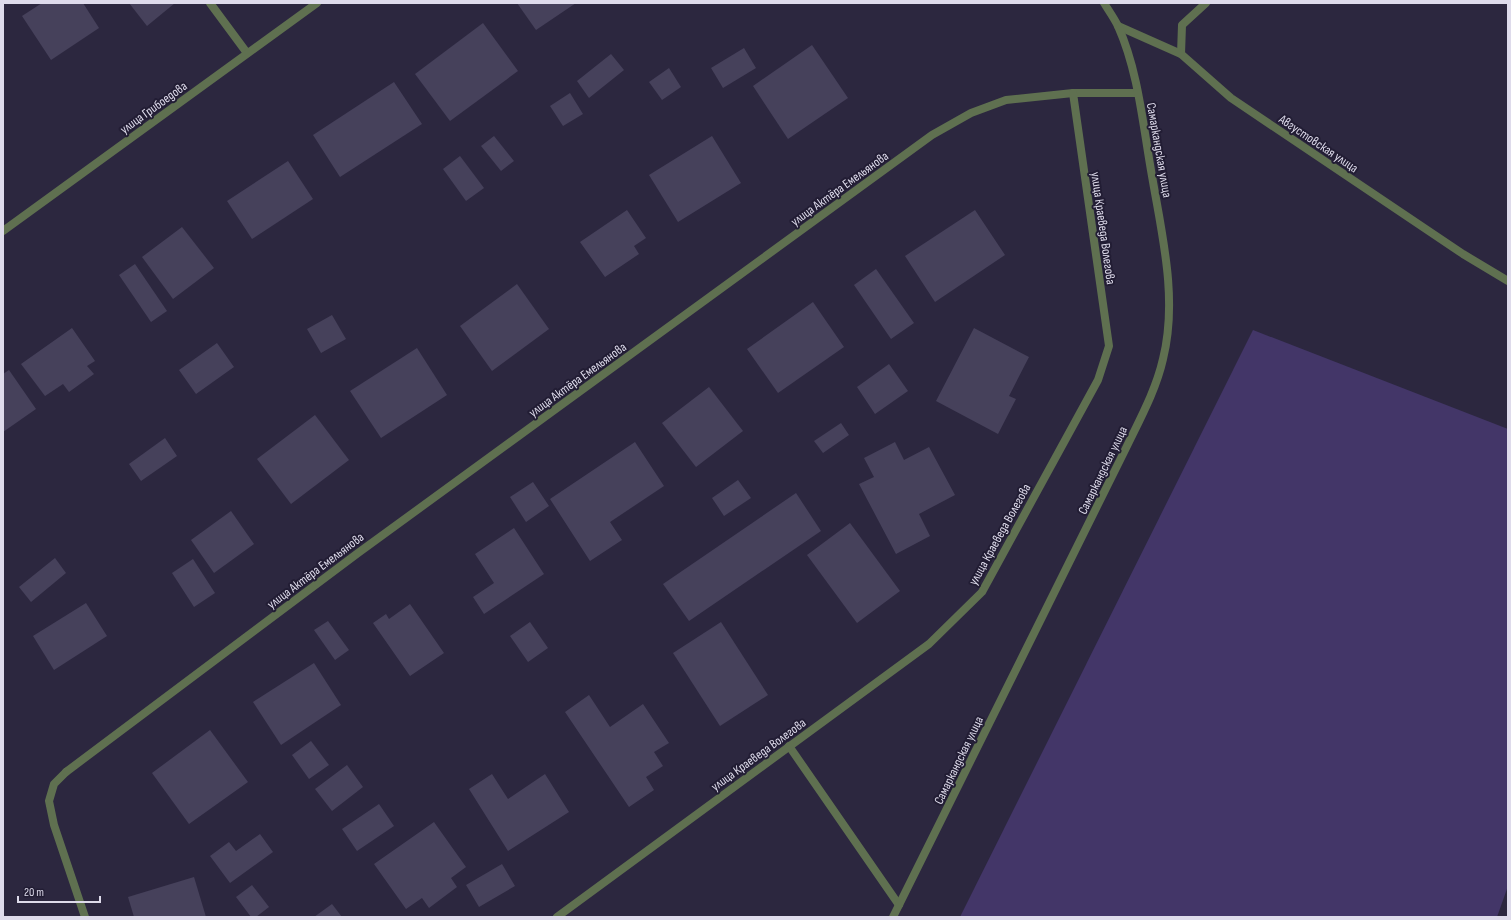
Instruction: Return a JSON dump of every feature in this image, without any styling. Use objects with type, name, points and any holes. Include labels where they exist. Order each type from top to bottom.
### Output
[{"type":"street","points":[[210,3],[247,53]]},
{"type":"street","name":"улица Грибоедова","points":[[3,231],[317,3]]},
{"type":"street","name":"Самаркандская улица","points":[[893,917],[1149,401],[1164,359],[1169,317],[1168,276],[1131,63],[1118,26],[1104,3]]},
{"type":"street","points":[[1181,54],[1182,25],[1206,3]]},
{"type":"street","name":"Августовская улица","points":[[1118,26],[1181,54],[1231,98],[1463,254],[1508,280]]},
{"type":"street","name":"улица Актёра Емельянова","points":[[85,917],[54,825],[49,801],[54,784],[66,772],[358,553],[932,135],[971,113],[1006,100],[1073,93],[1137,93]]},
{"type":"street","name":"улица Краеведа Волегова","points":[[557,917],[929,644],[982,592],[1098,380],[1109,346],[1073,93]]},
{"type":"street","points":[[789,746],[899,905]]},
{"type":"shaded area","points":[[1253,330],[1508,429],[1508,886],[1497,917],[960,917]]},
{"type":"building","points":[[42,3],[83,3],[99,28],[51,60],[22,16]]},
{"type":"building","points":[[129,3],[175,3],[147,26]]},
{"type":"building","points":[[517,3],[576,3],[536,30]]},
{"type":"building","points":[[483,23],[518,71],[450,121],[415,74]]},
{"type":"building","points":[[812,45],[848,98],[788,139],[753,86]]},
{"type":"building","points":[[744,48],[756,68],[723,88],[711,68]]},
{"type":"building","points":[[611,54],[624,70],[589,98],[577,81]]},
{"type":"building","points":[[669,68],[681,87],[662,100],[649,82]]},
{"type":"building","points":[[394,82],[422,124],[340,177],[313,135]]},
{"type":"building","points":[[570,93],[583,114],[563,126],[550,106]]},
{"type":"building","points":[[494,136],[514,161],[501,171],[481,146]]},
{"type":"building","points":[[712,136],[741,183],[678,222],[649,175]]},
{"type":"building","points":[[460,156],[484,188],[466,201],[443,169]]},
{"type":"building","points":[[288,161],[313,199],[252,239],[227,201]]},
{"type":"building","points":[[627,210],[646,238],[634,246],[639,254],[605,277],[580,242]]},
{"type":"building","points":[[975,210],[1005,255],[935,302],[905,256]]},
{"type":"building","points":[[182,227],[214,268],[173,299],[142,257]]},
{"type":"building","points":[[135,264],[167,311],[151,322],[119,275]]},
{"type":"building","points":[[876,269],[914,323],[891,339],[854,285]]},
{"type":"building","points":[[517,284],[549,329],[492,371],[460,326]]},
{"type":"building","points":[[813,302],[844,347],[778,393],[747,349]]},
{"type":"building","points":[[332,315],[346,339],[321,353],[307,329]]},
{"type":"building","points":[[72,328],[95,361],[87,366],[94,374],[69,392],[63,384],[45,396],[21,364]]},
{"type":"building","points":[[974,328],[1029,357],[1009,396],[1016,399],[998,434],[936,401]]},
{"type":"building","points":[[217,343],[234,367],[196,394],[179,370]]},
{"type":"building","points":[[417,348],[447,395],[381,438],[350,391]]},
{"type":"building","points":[[889,364],[908,391],[875,414],[857,387]]},
{"type":"building","points":[[9,370],[36,409],[3,432],[3,374]]},
{"type":"building","points":[[709,387],[743,431],[696,467],[662,423]]},
{"type":"building","points":[[315,415],[349,460],[291,504],[257,459]]},
{"type":"building","points":[[841,423],[849,435],[823,453],[814,441]]},
{"type":"building","points":[[165,438],[177,456],[141,481],[129,464]]},
{"type":"building","points":[[635,442],[664,486],[610,522],[622,540],[590,561],[550,499]]},
{"type":"building","points":[[895,442],[904,460],[929,447],[955,495],[919,514],[930,536],[896,554],[859,484],[874,477],[864,458]]},
{"type":"building","points":[[738,480],[751,498],[724,516],[712,498]]},
{"type":"building","points":[[533,482],[549,506],[526,522],[510,497]]},
{"type":"building","points":[[796,493],[821,531],[689,621],[663,584]]},
{"type":"building","points":[[231,511],[254,544],[214,573],[191,540]]},
{"type":"building","points":[[850,523],[900,591],[857,623],[807,555]]},
{"type":"building","points":[[514,528],[544,574],[484,614],[473,597],[494,583],[475,554]]},
{"type":"building","points":[[55,558],[66,573],[31,602],[19,587]]},
{"type":"building","points":[[193,559],[215,593],[194,607],[172,573]]},
{"type":"building","points":[[86,603],[107,636],[54,670],[33,636]]},
{"type":"building","points":[[410,604],[444,653],[410,676],[373,623],[386,614],[389,619]]},
{"type":"building","points":[[328,621],[349,650],[335,660],[314,630]]},
{"type":"building","points":[[530,622],[548,648],[528,662],[510,636]]},
{"type":"building","points":[[721,622],[768,695],[720,726],[673,653]]},
{"type":"building","points":[[314,663],[341,705],[281,745],[253,702]]},
{"type":"building","points":[[589,695],[610,727],[643,704],[669,743],[654,752],[663,766],[646,777],[654,790],[629,807],[565,712]]},
{"type":"building","points":[[210,730],[248,782],[189,824],[152,773]]},
{"type":"building","points":[[311,741],[329,765],[309,779],[292,755]]},
{"type":"building","points":[[347,765],[363,787],[332,811],[315,789]]},
{"type":"building","points":[[492,774],[508,799],[545,774],[569,812],[508,851],[469,789]]},
{"type":"building","points":[[379,804],[394,826],[357,851],[342,829]]},
{"type":"building","points":[[434,822],[466,867],[451,878],[457,887],[429,908],[422,898],[406,909],[374,864]]},
{"type":"building","points":[[260,834],[273,852],[230,883],[210,856],[229,842],[236,851]]},
{"type":"building","points":[[502,864],[515,886],[479,907],[466,885]]},
{"type":"building","points":[[194,877],[206,917],[134,917],[128,897]]},
{"type":"building","points":[[252,885],[269,907],[256,917],[251,917],[236,897]]},
{"type":"building","points":[[332,904],[342,917],[314,917]]}]
